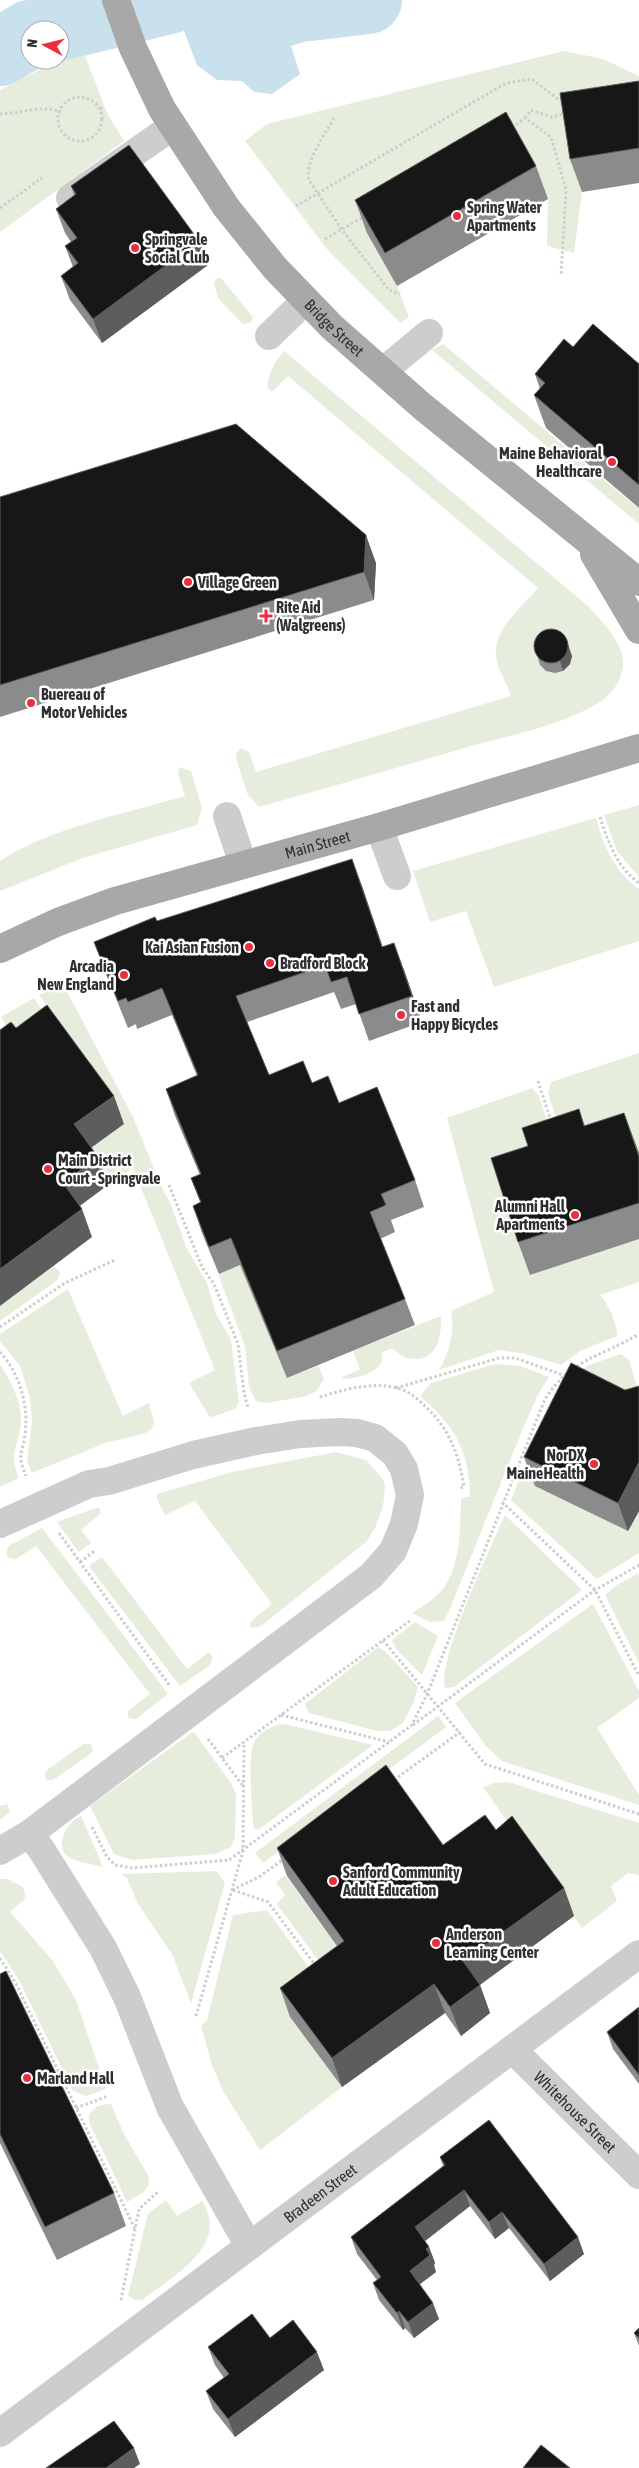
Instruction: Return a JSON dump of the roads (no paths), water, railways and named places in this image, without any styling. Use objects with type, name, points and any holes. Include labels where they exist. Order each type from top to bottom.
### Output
[{"type":"main road","name":"Bridge Street","points":[[116,0],[133,48],[167,117],[226,207],[275,268],[305,301],[423,407],[639,582]]},
{"type":"main road","points":[[586,539],[639,630]]},
{"type":"main road","name":"Main Street","points":[[0,949],[58,922],[115,902],[243,864],[380,827],[637,749]]},
{"type":"street","points":[[70,198],[167,117]]},
{"type":"street","points":[[269,336],[305,301]]},
{"type":"street","points":[[383,372],[429,333]]},
{"type":"street","points":[[227,816],[243,864]]},
{"type":"street","points":[[380,827],[397,876]]},
{"type":"street","points":[[0,1524],[89,1484],[192,1455],[261,1440],[339,1432],[357,1433],[375,1438],[395,1454],[404,1469],[410,1494],[404,1524],[393,1551],[371,1576],[29,1834],[0,1851]]},
{"type":"street","points":[[29,1834],[103,1948],[127,1997],[170,2107],[250,2246]]},
{"type":"street","name":"Bradeen Street","points":[[0,2433],[639,1954]]},
{"type":"street","name":"Whitehouse Street","points":[[512,2049],[639,2175]]},
{"type":"water","points":[[172,0],[308,0],[320,37],[291,46],[300,74],[272,94],[254,92],[242,81],[217,80],[197,65]]},
{"type":"waterway","points":[[70,24],[169,0]]},
{"type":"waterway","points":[[241,0],[310,7],[368,0]]},
{"type":"waterway","points":[[0,52],[20,40]]},
{"type":"place","name":"Spring Water Apartments","points":[[457,216]]},
{"type":"place","name":"Springvale Social Club","points":[[135,248]]},
{"type":"place","name":"Maine Behavioral Healthcare","points":[[612,462]]},
{"type":"place","name":"Village Green","points":[[188,582]]},
{"type":"place","name":"Rite Aid (Walgreens)","points":[[266,616]]},
{"type":"place","name":"Buereau of Motor Vehicles","points":[[31,703]]},
{"type":"place","name":"Kai Asian Fusion","points":[[249,947]]},
{"type":"place","name":"Bradford Block","points":[[270,963]]},
{"type":"place","name":"Arcadia New England","points":[[124,975]]},
{"type":"place","name":"Fast and Happy Bicycles","points":[[401,1015]]},
{"type":"place","name":"Main District Court - Springvale","points":[[48,1169]]},
{"type":"place","name":"Alumni Hall Apartments","points":[[575,1215]]},
{"type":"place","name":"NorDX MaineHealth","points":[[594,1464]]},
{"type":"place","name":"Sanford Community Adult Education","points":[[333,1881]]},
{"type":"place","name":"Anderson Learning Center","points":[[436,1943]]},
{"type":"place","name":"Marland Hall","points":[[27,2078]]}]
